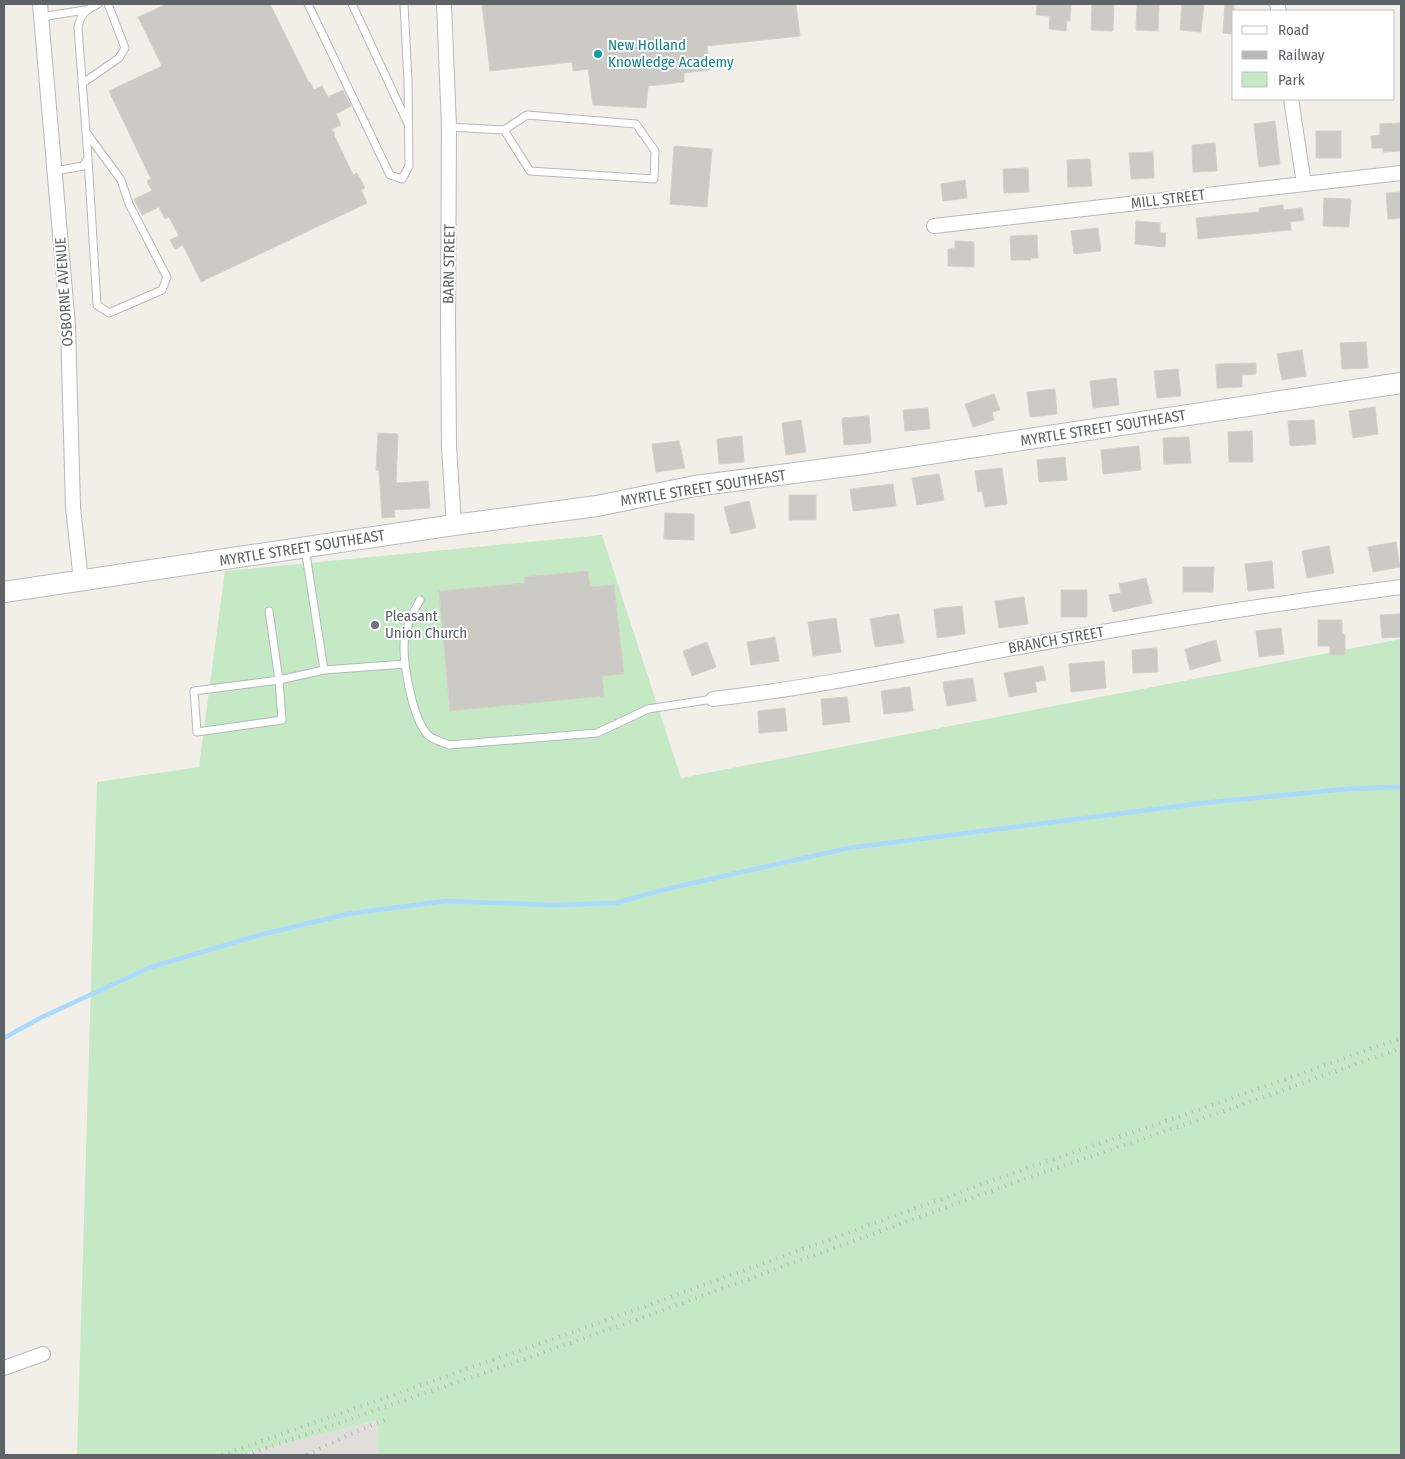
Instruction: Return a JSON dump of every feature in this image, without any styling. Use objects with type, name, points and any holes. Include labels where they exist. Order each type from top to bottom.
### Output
[{"type":"street","name":"BARN STREET","points":[[444,4],[449,127],[448,417],[454,525]]},
{"type":"street","name":"OSBORNE AVENUE","points":[[41,10],[68,326],[73,507],[81,581]]},
{"type":"street","points":[[1291,100],[1304,184]]},
{"type":"street","name":"MILL STREET","points":[[934,226],[1401,173]]},
{"type":"street","name":"MYRTLE STREET SOUTHEAST","points":[[4,592],[454,525],[597,506],[694,486],[873,462],[1401,383]]},
{"type":"street","name":"BRANCH STREET","points":[[713,700],[825,683],[1081,636],[1265,605],[1401,587]]},
{"type":"street","points":[[4,1368],[43,1354]]},
{"type":"lane","points":[[41,10],[85,10],[98,4]]},
{"type":"lane","points":[[83,82],[119,58],[125,48],[108,4]]},
{"type":"lane","points":[[308,4],[390,175],[402,179],[409,166],[404,4]]},
{"type":"lane","points":[[352,4],[409,126]]},
{"type":"lane","points":[[85,10],[79,18],[78,28],[97,305],[109,313],[162,290],[167,277],[129,204],[121,180],[86,132]]},
{"type":"lane","points":[[449,127],[504,130],[527,115],[636,124],[655,151],[654,179],[530,171],[504,130]]},
{"type":"lane","points":[[56,171],[83,166],[88,158]]},
{"type":"lane","points":[[305,547],[324,670]]},
{"type":"lane","points":[[420,600],[409,617],[405,637],[405,664],[412,700],[421,724],[430,737],[449,745],[597,733],[648,709],[713,700]]},
{"type":"lane","points":[[269,611],[279,680],[282,720],[197,732],[194,691],[279,680],[324,670],[405,664]]},
{"type":"shaded area","points":[[377,1420],[378,1455],[240,1455]]},
{"type":"green space","points":[[602,535],[681,778],[1401,639],[1401,1455],[378,1455],[377,1420],[240,1455],[77,1455],[97,782],[199,767],[225,571]]},
{"type":"building","points":[[167,4],[270,4],[314,90],[322,86],[328,97],[343,90],[351,106],[336,114],[341,125],[332,129],[353,175],[357,173],[365,188],[361,190],[367,203],[201,282],[183,245],[175,249],[170,240],[179,236],[169,217],[165,219],[159,207],[142,215],[134,199],[152,191],[147,181],[151,179],[109,91],[162,66],[138,17]]},
{"type":"building","name":"New Holland Knowledge Academy","points":[[482,4],[796,4],[800,36],[707,46],[710,70],[684,73],[684,82],[648,86],[646,108],[593,105],[588,69],[573,71],[572,62],[490,71]]},
{"type":"building","points":[[1037,4],[1071,4],[1070,21],[1067,21],[1066,31],[1049,29],[1050,16],[1036,15]]},
{"type":"building","points":[[1092,4],[1114,4],[1113,31],[1091,30]]},
{"type":"building","points":[[1137,4],[1159,4],[1158,31],[1136,30]]},
{"type":"building","points":[[1182,4],[1204,4],[1201,32],[1180,30]]},
{"type":"building","points":[[1225,4],[1234,4],[1234,10],[1232,10],[1232,34],[1223,33]]},
{"type":"building","points":[[1275,121],[1280,164],[1259,167],[1254,124]]},
{"type":"building","points":[[1401,123],[1401,151],[1383,152],[1383,148],[1372,148],[1371,136],[1380,135],[1380,124]]},
{"type":"building","points":[[1316,131],[1341,131],[1341,158],[1316,158]]},
{"type":"building","points":[[1215,143],[1217,171],[1193,172],[1192,145]]},
{"type":"building","points":[[674,146],[712,149],[707,207],[670,204]]},
{"type":"building","points":[[1153,152],[1154,178],[1131,179],[1129,153]]},
{"type":"building","points":[[1090,159],[1092,186],[1068,187],[1067,160]]},
{"type":"building","points":[[1028,168],[1029,192],[1004,193],[1003,169]]},
{"type":"building","points":[[965,180],[967,198],[943,201],[941,184]]},
{"type":"building","points":[[1401,192],[1401,218],[1388,219],[1386,193]]},
{"type":"building","points":[[1324,198],[1351,199],[1349,227],[1323,226]]},
{"type":"building","points":[[1283,205],[1284,210],[1302,208],[1304,220],[1290,222],[1291,230],[1198,239],[1196,218],[1259,212],[1259,208]]},
{"type":"building","points":[[1136,221],[1160,223],[1160,233],[1166,233],[1165,247],[1135,244]]},
{"type":"building","points":[[1098,228],[1101,251],[1074,254],[1071,231]]},
{"type":"building","points":[[1037,235],[1038,258],[1011,260],[1010,236]]},
{"type":"building","points":[[955,241],[974,242],[974,267],[948,266],[948,249],[955,248]]},
{"type":"building","points":[[1366,342],[1368,368],[1342,369],[1340,343]]},
{"type":"building","points":[[1302,350],[1306,376],[1282,380],[1277,354]]},
{"type":"building","points":[[1256,363],[1256,374],[1242,375],[1242,387],[1217,388],[1216,364]]},
{"type":"building","points":[[1178,369],[1181,396],[1157,398],[1154,371]]},
{"type":"building","points":[[1116,378],[1119,405],[1093,408],[1090,381]]},
{"type":"building","points":[[1055,389],[1057,414],[1030,417],[1027,392]]},
{"type":"building","points":[[994,394],[1000,410],[992,412],[994,420],[973,427],[965,404]]},
{"type":"building","points":[[1375,407],[1378,434],[1353,438],[1349,411]]},
{"type":"building","points":[[928,408],[930,429],[905,431],[903,410]]},
{"type":"building","points":[[869,416],[871,443],[844,445],[842,418]]},
{"type":"building","points":[[801,420],[806,452],[786,455],[782,423]]},
{"type":"building","points":[[1314,420],[1316,444],[1290,446],[1288,421]]},
{"type":"building","points":[[1252,431],[1253,462],[1229,462],[1228,432]]},
{"type":"building","points":[[378,433],[398,434],[396,483],[428,481],[430,508],[394,510],[395,517],[382,518],[379,470],[376,470]]},
{"type":"building","points":[[742,436],[744,462],[719,464],[717,439]]},
{"type":"building","points":[[1189,437],[1191,463],[1164,464],[1163,438]]},
{"type":"building","points":[[679,441],[685,468],[656,472],[652,444]]},
{"type":"building","points":[[1139,446],[1141,470],[1103,474],[1101,450]]},
{"type":"building","points":[[1065,457],[1067,480],[1039,482],[1037,460]]},
{"type":"building","points":[[1002,468],[1007,504],[985,507],[982,491],[978,492],[975,471]]},
{"type":"building","points":[[939,474],[944,500],[917,505],[912,478]]},
{"type":"building","points":[[893,484],[896,506],[853,511],[850,489]]},
{"type":"building","points":[[789,495],[816,495],[816,520],[789,520]]},
{"type":"building","points":[[749,501],[756,528],[731,534],[724,507]]},
{"type":"building","points":[[665,513],[694,514],[694,540],[664,539]]},
{"type":"building","points":[[1396,542],[1400,567],[1373,572],[1368,547]]},
{"type":"building","points":[[1329,546],[1334,573],[1307,578],[1302,551]]},
{"type":"building","points":[[1272,561],[1274,588],[1248,591],[1245,564]]},
{"type":"building","points":[[1183,567],[1214,567],[1213,592],[1183,592]]},
{"type":"building","points":[[588,571],[590,587],[614,585],[624,674],[602,676],[604,696],[450,711],[439,591],[525,583],[524,577]]},
{"type":"building","points":[[1146,578],[1152,603],[1113,612],[1109,595],[1121,593],[1119,584]]},
{"type":"building","points":[[1061,590],[1087,590],[1087,617],[1061,617]]},
{"type":"building","points":[[1024,597],[1028,624],[999,628],[995,601]]},
{"type":"building","points":[[962,606],[965,634],[937,638],[934,609]]},
{"type":"building","points":[[899,614],[904,643],[875,647],[870,619]]},
{"type":"building","points":[[1401,614],[1401,637],[1382,638],[1380,615]]},
{"type":"building","points":[[836,618],[841,652],[813,656],[808,622]]},
{"type":"building","points":[[1318,620],[1342,620],[1342,634],[1345,635],[1345,655],[1330,655],[1330,646],[1318,646]]},
{"type":"building","points":[[1281,628],[1284,654],[1259,657],[1256,631]]},
{"type":"building","points":[[775,637],[779,661],[751,665],[747,642]]},
{"type":"building","points":[[1216,640],[1221,661],[1190,670],[1185,649]]},
{"type":"building","points":[[707,642],[716,667],[692,676],[683,651]]},
{"type":"building","points":[[1157,648],[1158,672],[1133,673],[1132,650]]},
{"type":"building","points":[[1104,661],[1106,688],[1071,692],[1069,664]]},
{"type":"building","points":[[1043,666],[1046,680],[1035,682],[1037,692],[1009,697],[1004,673]]},
{"type":"building","points":[[973,678],[976,701],[947,706],[943,682]]},
{"type":"building","points":[[910,687],[913,711],[884,714],[881,691]]},
{"type":"building","points":[[847,697],[850,722],[823,725],[821,699]]},
{"type":"building","points":[[785,708],[787,731],[759,733],[758,711]]},
{"type":"waterway","points":[[4,1038],[42,1017],[151,967],[260,935],[347,914],[445,901],[553,905],[616,903],[658,891],[848,848],[1203,803],[1347,789],[1401,787]]},
{"type":"railway","points":[[222,1455],[607,1320],[1024,1169],[1207,1107],[1401,1038]]},
{"type":"railway","points":[[246,1455],[611,1329],[1027,1178],[1210,1116],[1401,1048]]},
{"type":"railway","points":[[307,1455],[386,1419]]},
{"type":"place","name":"New Holland Knowledge Academy","points":[[598,54]]},
{"type":"place","name":"Pleasant Union Church","points":[[375,625]]}]
